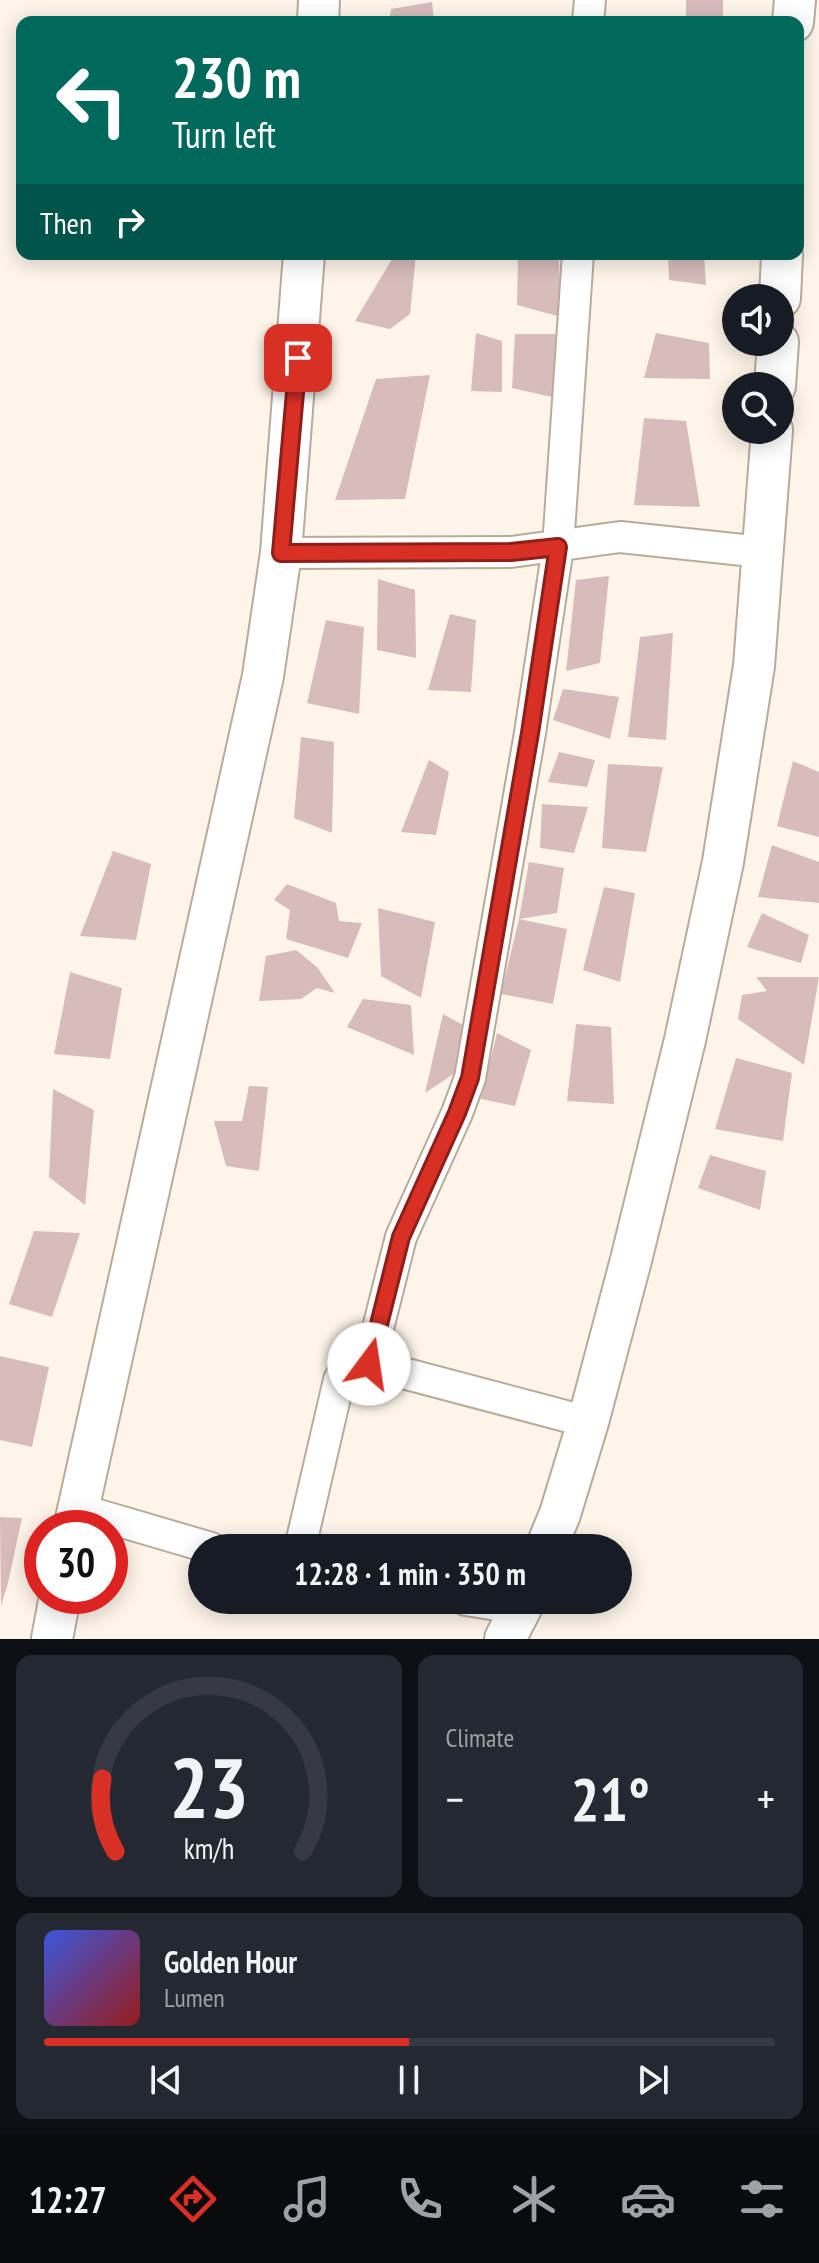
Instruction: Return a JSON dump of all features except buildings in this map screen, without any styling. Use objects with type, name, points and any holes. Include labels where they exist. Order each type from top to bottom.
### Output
[{"type":"main road","points":[[78,1510],[263,676],[281,553],[304,260]]},
{"type":"main road","points":[[781,284],[782,260]]},
{"type":"main road","points":[[552,1534],[588,1422],[631,1260],[681,1055],[723,862],[754,666],[771,444]]},
{"type":"main road","points":[[52,1639],[57,1614]]},
{"type":"street","points":[[369,1364],[401,1237],[470,1078],[530,733],[558,547],[578,260]]},
{"type":"street","points":[[281,553],[511,552],[620,537],[762,552]]},
{"type":"street","points":[[303,1534],[339,1380],[352,1367],[369,1364],[588,1422]]},
{"type":"street","points":[[128,1530],[188,1543]]},
{"type":"route","points":[[298,358],[281,553],[511,552],[558,547],[530,733],[470,1078],[401,1237],[369,1364]]}]
